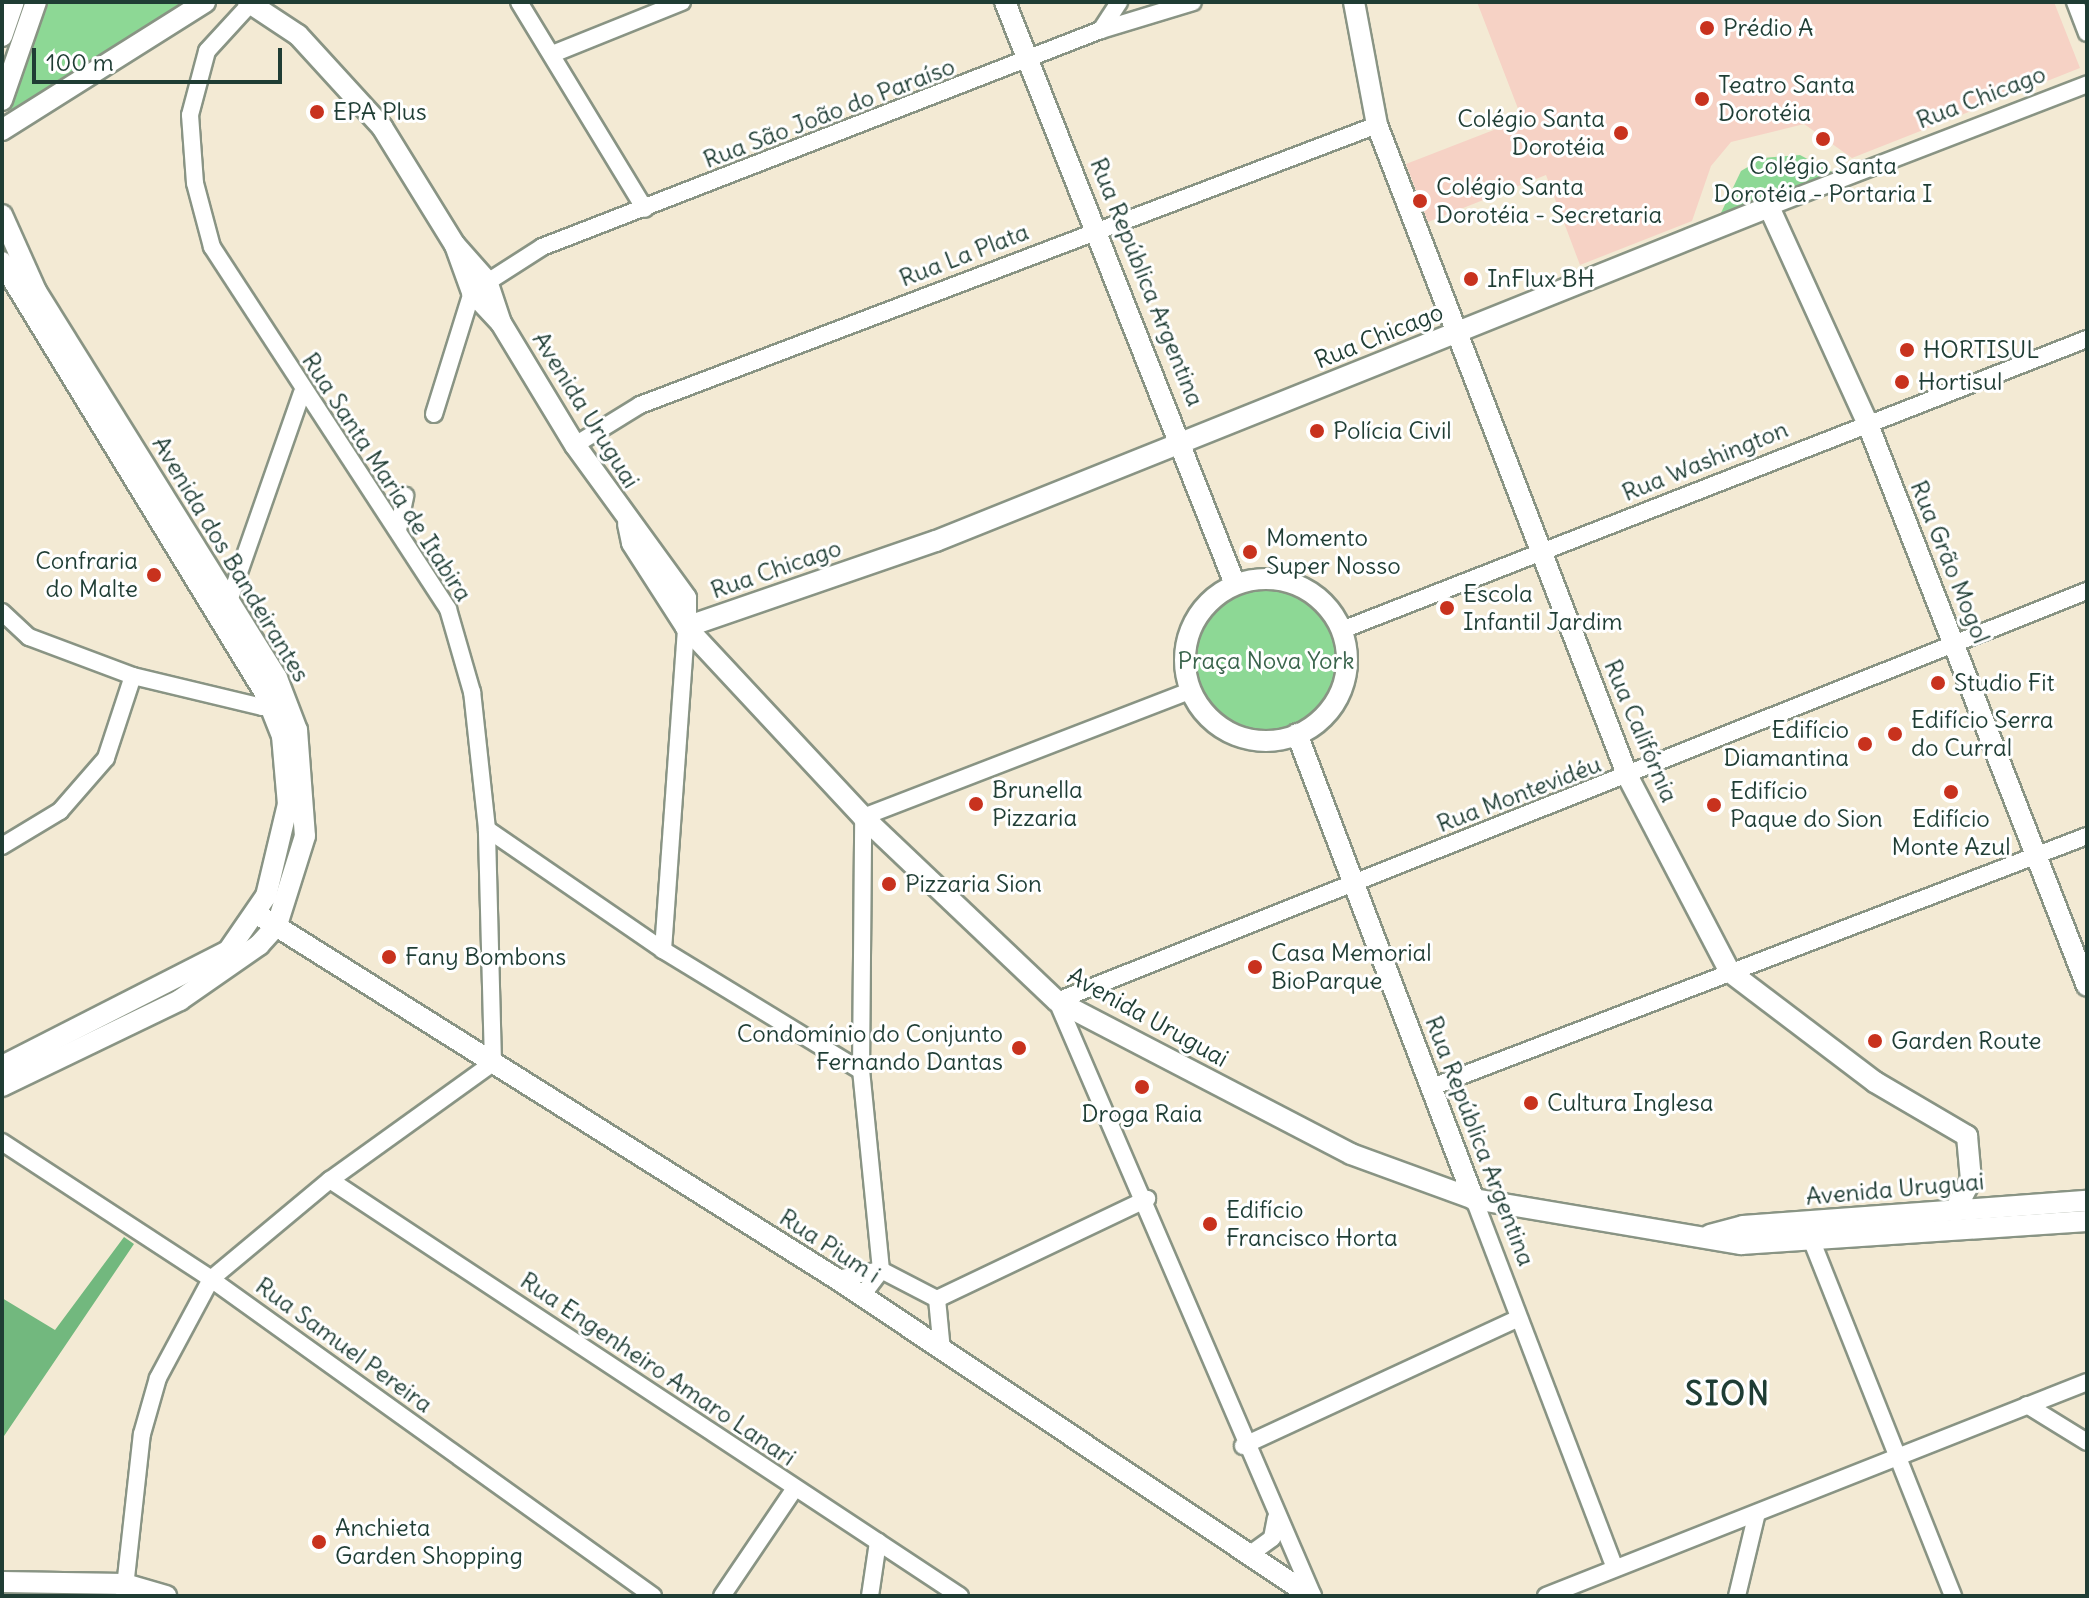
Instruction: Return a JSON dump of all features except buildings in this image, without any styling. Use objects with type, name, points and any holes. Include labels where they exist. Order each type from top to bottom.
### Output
[{"type":"street","points":[[2,36],[14,2]]},
{"type":"street","points":[[2,100],[36,2]]},
{"type":"street","points":[[2,130],[205,2]]},
{"type":"street","name":"Avenida Uruguai","points":[[250,2],[343,78],[455,245],[575,445],[628,524],[686,598],[686,627],[863,817],[1057,1001],[1351,1154],[1474,1199],[1710,1235],[1741,1244],[2011,1223],[2087,1221]]},
{"type":"street","name":"Rua Santa Maria de Itabira","points":[[250,2],[207,51],[190,115],[195,183],[212,247],[302,393],[398,530],[448,609],[472,692],[487,829],[493,1063]]},
{"type":"street","points":[[519,2],[555,53],[645,209]]},
{"type":"street","points":[[555,53],[682,2]]},
{"type":"street","name":"Rua República Argentina","points":[[1005,2],[1099,230],[1235,584]]},
{"type":"street","points":[[1101,30],[1119,2]]},
{"type":"street","name":"Rua São João do Paraíso","points":[[480,286],[542,247],[1029,63],[1101,30],[1193,2]]},
{"type":"street","name":"Rua Califórnia","points":[[1354,2],[1377,125],[1454,334],[1628,777],[1730,972],[1875,1082],[1967,1136],[1971,1180]]},
{"type":"street","points":[[2075,2],[2087,33]]},
{"type":"street","name":"Rua Chicago","points":[[686,627],[936,541],[1769,207],[2087,84]]},
{"type":"street","name":"Rua La Plata","points":[[575,445],[640,405],[1377,125]]},
{"type":"street","name":"Rua Grão Mogol","points":[[1769,207],[1867,422],[2087,986]]},
{"type":"street","name":"Avenida dos Bandeirantes","points":[[2,215],[22,267],[229,601],[280,704],[305,779],[305,836],[277,925],[259,945],[180,1000],[2,1086]]},
{"type":"street","name":"Avenida dos Bandeirantes","points":[[2,262],[195,578],[280,704],[286,759],[287,812],[257,914],[207,965],[2,1066]]},
{"type":"street","points":[[434,414],[480,286]]},
{"type":"street","name":"Rua Washington","points":[[1342,630],[1541,554],[1867,422],[2087,339]]},
{"type":"street","points":[[195,578],[229,601],[302,393]]},
{"type":"street","points":[[398,530],[405,496]]},
{"type":"street","points":[[1276,577],[1299,583],[1342,630],[1339,692],[1319,722],[1297,734],[1236,736],[1217,728],[1190,691],[1184,667],[1191,628],[1235,584],[1276,577]]},
{"type":"street","name":"Rua Montevidéu","points":[[1057,1001],[1628,777],[2087,591]]},
{"type":"street","points":[[2,612],[29,637],[133,676],[280,704]]},
{"type":"street","points":[[663,950],[686,627]]},
{"type":"street","points":[[6,840],[60,811],[106,758],[133,676]]},
{"type":"street","points":[[861,1297],[881,1270],[861,1071],[863,817],[1190,691]]},
{"type":"street","name":"Rua República Argentina","points":[[1297,734],[1614,1566]]},
{"type":"street","points":[[487,829],[663,950],[861,1071]]},
{"type":"street","points":[[1432,1087],[2087,836]]},
{"type":"street","name":"Rua Pium i","points":[[257,914],[837,1279],[1312,1596]]},
{"type":"street","points":[[259,945],[316,949]]},
{"type":"street","points":[[1057,1001],[1147,1199],[1243,1446],[1312,1596]]},
{"type":"street","points":[[124,1590],[150,1406],[175,1339],[211,1279],[330,1180],[493,1063]]},
{"type":"street","name":"Rua Samuel Pereira","points":[[2,1142],[211,1279],[653,1596]]},
{"type":"street","name":"Rua Engenheiro Amaro Lanari","points":[[330,1180],[960,1596]]},
{"type":"street","points":[[1956,1208],[1971,1180],[1990,1206],[2011,1223]]},
{"type":"street","points":[[937,1299],[1147,1199]]},
{"type":"street","name":"Avenida Uruguai","points":[[1710,1235],[1956,1208],[2087,1201]]},
{"type":"street","points":[[1811,1239],[1953,1596]]},
{"type":"street","points":[[837,1279],[881,1270],[937,1299]]},
{"type":"street","points":[[937,1299],[942,1351]]},
{"type":"street","points":[[1243,1446],[1519,1318]]},
{"type":"street","points":[[1546,1596],[1614,1566],[1900,1458],[2087,1382]]},
{"type":"street","points":[[2027,1405],[2087,1442]]},
{"type":"street","points":[[722,1596],[795,1488]]},
{"type":"street","points":[[1737,1596],[1757,1513]]},
{"type":"street","points":[[1249,1555],[1272,1538],[1276,1518]]},
{"type":"street","points":[[870,1596],[878,1542]]},
{"type":"street","points":[[4,1582],[166,1596]]},
{"type":"shaded area","name":"Colégio Santa Dorotéia","points":[[1477,2],[2054,2],[2080,68],[1852,158],[1804,124],[1731,142],[1711,166],[1692,221],[1580,265],[1546,175],[1428,222],[1406,164],[1522,119]]},
{"type":"green space","points":[[45,2],[194,2],[9,113]]},
{"type":"green space","points":[[1800,155],[1832,172],[1719,217],[1741,171],[1763,158]]},
{"type":"green space","name":"Praça Nova York","points":[[1266,589],[1294,594],[1317,610],[1333,633],[1338,661],[1333,689],[1317,712],[1294,728],[1266,733],[1238,728],[1215,712],[1199,689],[1194,661],[1199,633],[1215,610],[1238,594]]},
{"type":"green space","points":[[124,1237],[134,1244],[2,1439],[2,1298],[55,1330]]},
{"type":"place","name":"Prédio A","points":[[1707,28]]},
{"type":"place","name":"Teatro Santa Dorotéia","points":[[1702,99]]},
{"type":"place","name":"EPA Plus","points":[[317,112]]},
{"type":"place","name":"Colégio Santa Dorotéia","points":[[1621,133]]},
{"type":"place","name":"Colégio Santa Dorotéia - Portaria I","points":[[1823,139]]},
{"type":"place","name":"Colégio Santa Dorotéia - Secretaria","points":[[1420,201]]},
{"type":"place","name":"InFlux BH","points":[[1471,279]]},
{"type":"place","name":"HORTISUL","points":[[1907,350]]},
{"type":"place","name":"Hortisul","points":[[1902,382]]},
{"type":"place","name":"Polícia Civil","points":[[1317,431]]},
{"type":"place","name":"Momento Super Nosso","points":[[1250,552]]},
{"type":"place","name":"Confraria do Malte","points":[[154,575]]},
{"type":"place","name":"Escola Infantil Jardim","points":[[1447,608]]},
{"type":"place","name":"Studio Fit","points":[[1938,683]]},
{"type":"place","name":"Edifício Serra do Curral","points":[[1895,734]]},
{"type":"place","name":"Edifício Diamantina","points":[[1865,744]]},
{"type":"place","name":"Edifício Monte Azul","points":[[1951,792]]},
{"type":"place","name":"Brunella Pizzaria","points":[[976,804]]},
{"type":"place","name":"Edifício Paque do Sion","points":[[1714,805]]},
{"type":"place","name":"Pizzaria Sion","points":[[889,884]]},
{"type":"place","name":"Fany Bombons","points":[[389,957]]},
{"type":"place","name":"Casa Memorial BioParque","points":[[1255,967]]},
{"type":"place","name":"Garden Route","points":[[1875,1041]]},
{"type":"place","name":"Condomínio do Conjunto Fernando Dantas","points":[[1019,1048]]},
{"type":"place","name":"Droga Raia","points":[[1142,1087]]},
{"type":"place","name":"Cultura Inglesa","points":[[1531,1103]]},
{"type":"place","name":"Edifício Francisco Horta","points":[[1210,1224]]},
{"type":"place","name":"Anchieta Garden Shopping","points":[[319,1542]]},
{"type":"district","name":"SION","points":[[1728,1394]]}]
